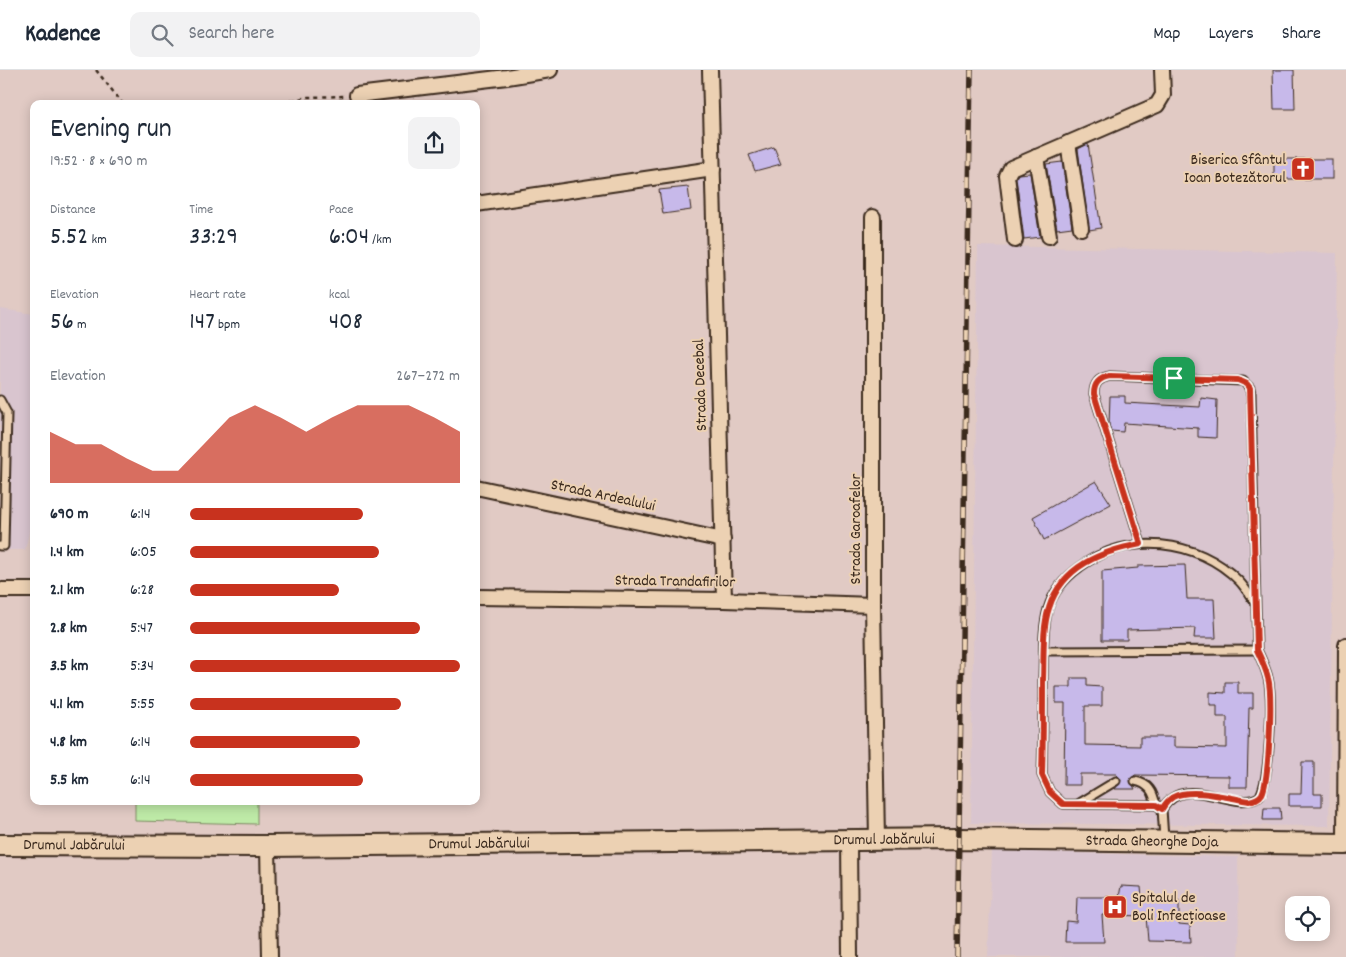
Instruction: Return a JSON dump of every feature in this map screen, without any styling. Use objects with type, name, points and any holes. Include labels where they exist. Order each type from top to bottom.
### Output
[{"type":"main road","name":"Drumul Jabărului","points":[[0,845],[268,846],[958,839]]},
{"type":"main road","name":"Strada Gheorghe Doja","points":[[958,839],[1345,844]]},
{"type":"street","points":[[357,95],[550,70]]},
{"type":"street","name":"Strada Decebal","points":[[710,70],[724,600]]},
{"type":"street","points":[[1015,240],[1007,176],[1010,168],[1157,105],[1163,95],[1162,70]]},
{"type":"street","points":[[1068,143],[1081,228]]},
{"type":"street","points":[[1036,157],[1049,236]]},
{"type":"street","points":[[480,203],[713,169]]},
{"type":"street","name":"Strada Garoafelor","points":[[873,218],[873,605],[877,840]]},
{"type":"street","name":"Strada Ardealului","points":[[480,488],[723,540]]},
{"type":"street","points":[[0,590],[30,590]]},
{"type":"street","name":"Strada Trandafirilor","points":[[480,597],[724,600],[873,605]]},
{"type":"street","points":[[1345,844],[1346,645]]},
{"type":"street","points":[[848,840],[850,957]]},
{"type":"street","points":[[268,846],[270,957]]},
{"type":"lane","points":[[1141,544],[1094,394],[1094,387],[1097,381],[1103,377],[1110,376],[1243,381],[1247,384],[1251,393],[1257,650],[1269,679],[1269,740],[1262,793],[1259,797],[1249,801],[1192,793],[1182,794],[1172,797],[1159,807],[1063,804],[1050,792],[1042,775],[1044,650],[1048,608],[1060,586],[1072,572],[1101,553],[1118,548],[1141,544],[1171,545],[1189,550],[1224,568],[1240,582],[1255,603]]},
{"type":"lane","points":[[0,400],[7,413],[4,546],[0,546]]},
{"type":"lane","points":[[1044,650],[1257,650]]},
{"type":"lane","points":[[1078,804],[1116,781]]},
{"type":"lane","points":[[1135,781],[1146,784],[1154,793],[1159,807],[1164,842]]},
{"type":"path","points":[[96,70],[120,100]]},
{"type":"path","points":[[294,100],[308,97],[357,95]]},
{"type":"shaded area","points":[[978,246],[1337,253],[1329,826],[971,823]]},
{"type":"shaded area","points":[[0,309],[30,313],[30,528],[25,550],[0,550]]},
{"type":"shaded area","name":"Spitalul de Boli Infecțioase","points":[[992,851],[1238,857],[1239,957],[988,957]]},
{"type":"green space","points":[[135,805],[257,805],[257,824],[135,821]]},
{"type":"building","points":[[1273,70],[1294,70],[1295,109],[1274,109]]},
{"type":"building","points":[[1088,144],[1101,228],[1089,230],[1078,149]]},
{"type":"building","points":[[774,147],[781,164],[755,171],[749,155]]},
{"type":"building","name":"Biserica Sfântul Ioan Botezătorul","points":[[1274,159],[1332,159],[1332,179],[1274,179]]},
{"type":"building","points":[[1062,162],[1072,227],[1057,229],[1046,164]]},
{"type":"building","points":[[1030,173],[1040,237],[1024,239],[1016,178],[1018,174]]},
{"type":"building","points":[[688,187],[691,210],[663,214],[659,190]]},
{"type":"building","points":[[1110,396],[1125,396],[1125,403],[1200,407],[1201,398],[1217,400],[1216,438],[1198,437],[1198,428],[1124,423],[1123,432],[1111,431],[1109,425]]},
{"type":"building","points":[[1096,481],[1111,504],[1044,540],[1033,517]]},
{"type":"building","points":[[1185,565],[1187,599],[1214,599],[1216,638],[1194,638],[1195,628],[1127,630],[1127,640],[1102,640],[1102,571],[1138,568],[1138,566]]},
{"type":"building","points":[[1071,678],[1087,678],[1087,686],[1102,687],[1102,706],[1085,706],[1085,745],[1140,746],[1140,737],[1174,737],[1174,747],[1227,748],[1227,717],[1217,717],[1217,705],[1210,705],[1210,692],[1225,693],[1225,682],[1238,682],[1238,693],[1253,693],[1253,708],[1249,708],[1247,787],[1229,787],[1229,776],[1135,775],[1130,780],[1135,789],[1115,789],[1121,781],[1116,774],[1080,774],[1080,785],[1064,785],[1065,703],[1056,703],[1056,687],[1071,687]]},
{"type":"building","points":[[1302,762],[1314,762],[1314,794],[1322,794],[1322,806],[1289,806],[1289,794],[1301,794]]},
{"type":"building","points":[[1264,808],[1280,808],[1281,820],[1263,820]]},
{"type":"building","points":[[1121,886],[1141,887],[1142,898],[1179,901],[1179,924],[1190,925],[1191,942],[1148,941],[1146,916],[1102,915],[1104,942],[1065,942],[1066,921],[1076,922],[1077,897],[1119,897]]},
{"type":"railway","points":[[957,957],[971,70]]},
{"type":"place","name":"Biserica Sfântul Ioan Botezătorul","points":[[1303,169]]},
{"type":"place","name":"Spitalul de Boli Infecțioase","points":[[1115,907]]},
{"type":"route","points":[[1110,376],[1174,378],[1238,380],[1243,381],[1250,388],[1257,650],[1269,679],[1270,704],[1269,740],[1264,787],[1259,797],[1254,800],[1249,801],[1192,793],[1172,797],[1162,809],[1156,805],[1063,804],[1050,792],[1042,775],[1044,650],[1048,608],[1060,586],[1072,572],[1086,562],[1101,553],[1141,544],[1094,394],[1094,387],[1097,381],[1103,377],[1110,376]]}]
